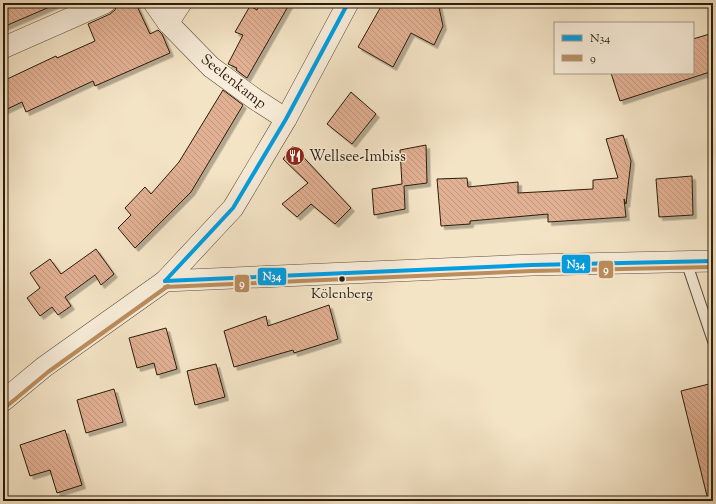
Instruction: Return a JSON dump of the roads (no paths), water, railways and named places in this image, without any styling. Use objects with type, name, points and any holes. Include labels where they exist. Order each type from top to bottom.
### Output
[{"type":"street","points":[[3,48],[105,3]]},
{"type":"street","name":"Seelenkamp","points":[[154,3],[168,23],[211,67],[255,100],[286,119]]},
{"type":"street","points":[[168,23],[181,3]]},
{"type":"street","points":[[3,401],[44,367],[165,282],[233,208],[286,119],[348,3]]},
{"type":"street","points":[[165,282],[524,265],[713,261]]},
{"type":"lane","points":[[686,261],[713,341]]},
{"type":"place","name":"Wellsee-Imbiss","points":[[295,156]]},
{"type":"place","name":"Kölenberg","points":[[342,279]]}]
